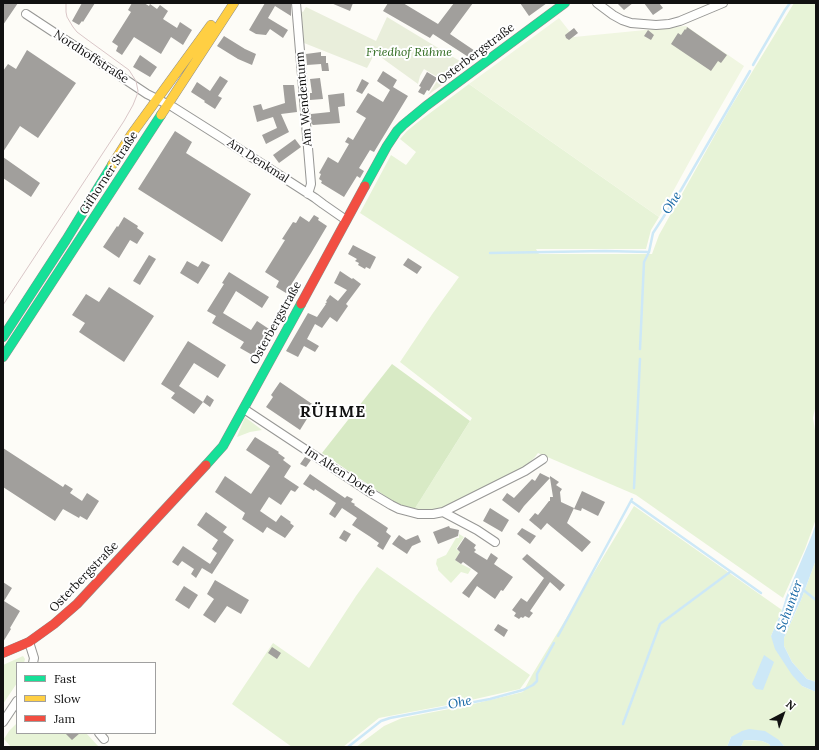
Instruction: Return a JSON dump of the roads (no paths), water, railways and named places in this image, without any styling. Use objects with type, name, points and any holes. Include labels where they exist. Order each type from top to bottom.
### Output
[{"type":"street","name":"Gifhorner Straße","points":[[3,337],[66,240],[102,179],[131,135],[226,3]]},
{"type":"street","name":"Gifhorner Straße","points":[[3,357],[234,3]]},
{"type":"street","name":"Am Wendenturm","points":[[296,3],[311,184],[308,194]]},
{"type":"street","name":"Osterbergstraße","points":[[3,653],[29,642],[54,624],[76,604],[223,446],[346,220],[387,146],[397,131],[565,3]]},
{"type":"street","points":[[597,3],[622,20],[631,23],[656,25],[670,24],[680,21],[724,3]]},
{"type":"street","name":"Nordhoffstraße","points":[[26,14],[147,94],[168,105]]},
{"type":"street","name":"Am Denkmal","points":[[168,105],[213,132],[346,220]]},
{"type":"street","name":"Im Alten Dorfe","points":[[244,409],[371,493],[399,509],[418,514],[444,512],[525,471],[543,459]]},
{"type":"street","points":[[444,512],[477,530],[495,542]]},
{"type":"street","points":[[29,642],[34,658],[33,662]]},
{"type":"street","points":[[3,722],[16,702]]},
{"type":"water","name":"Schunter","points":[[816,523],[816,560],[801,600],[784,638],[784,646],[792,662],[807,679],[816,682],[816,692],[802,686],[792,675],[775,649],[771,636]]},
{"type":"water","points":[[764,655],[774,662],[763,690],[756,689],[752,684]]},
{"type":"water","points":[[749,729],[765,731],[779,740],[785,747],[771,747],[769,744],[762,741],[744,740],[741,747],[727,747],[731,737]]},
{"type":"waterway","name":"Ohe","points":[[753,65],[790,3]]},
{"type":"waterway","name":"Ohe","points":[[640,349],[644,262],[649,252],[653,233],[681,190],[750,71]]},
{"type":"waterway","points":[[490,253],[605,251],[649,252]]},
{"type":"waterway","name":"Ohe","points":[[634,488],[640,359]]},
{"type":"waterway","name":"Ohe","points":[[558,636],[632,499]]},
{"type":"waterway","points":[[631,501],[761,593]]},
{"type":"waterway","points":[[623,724],[660,624],[730,572]]},
{"type":"waterway","name":"Schunter","points":[[802,589],[816,600]]},
{"type":"waterway","name":"Ohe","points":[[348,747],[381,721],[490,699],[523,690],[533,685],[537,681],[537,674],[554,643]]},
{"type":"tram line","points":[[3,305],[124,121],[133,105],[138,91],[136,81],[129,70],[77,32],[67,17],[66,3]]},
{"type":"district","name":"RÜHME","points":[[333,412]]},
{"type":"park label","name":"Friedhof Rühme","points":[[409,53]]}]
